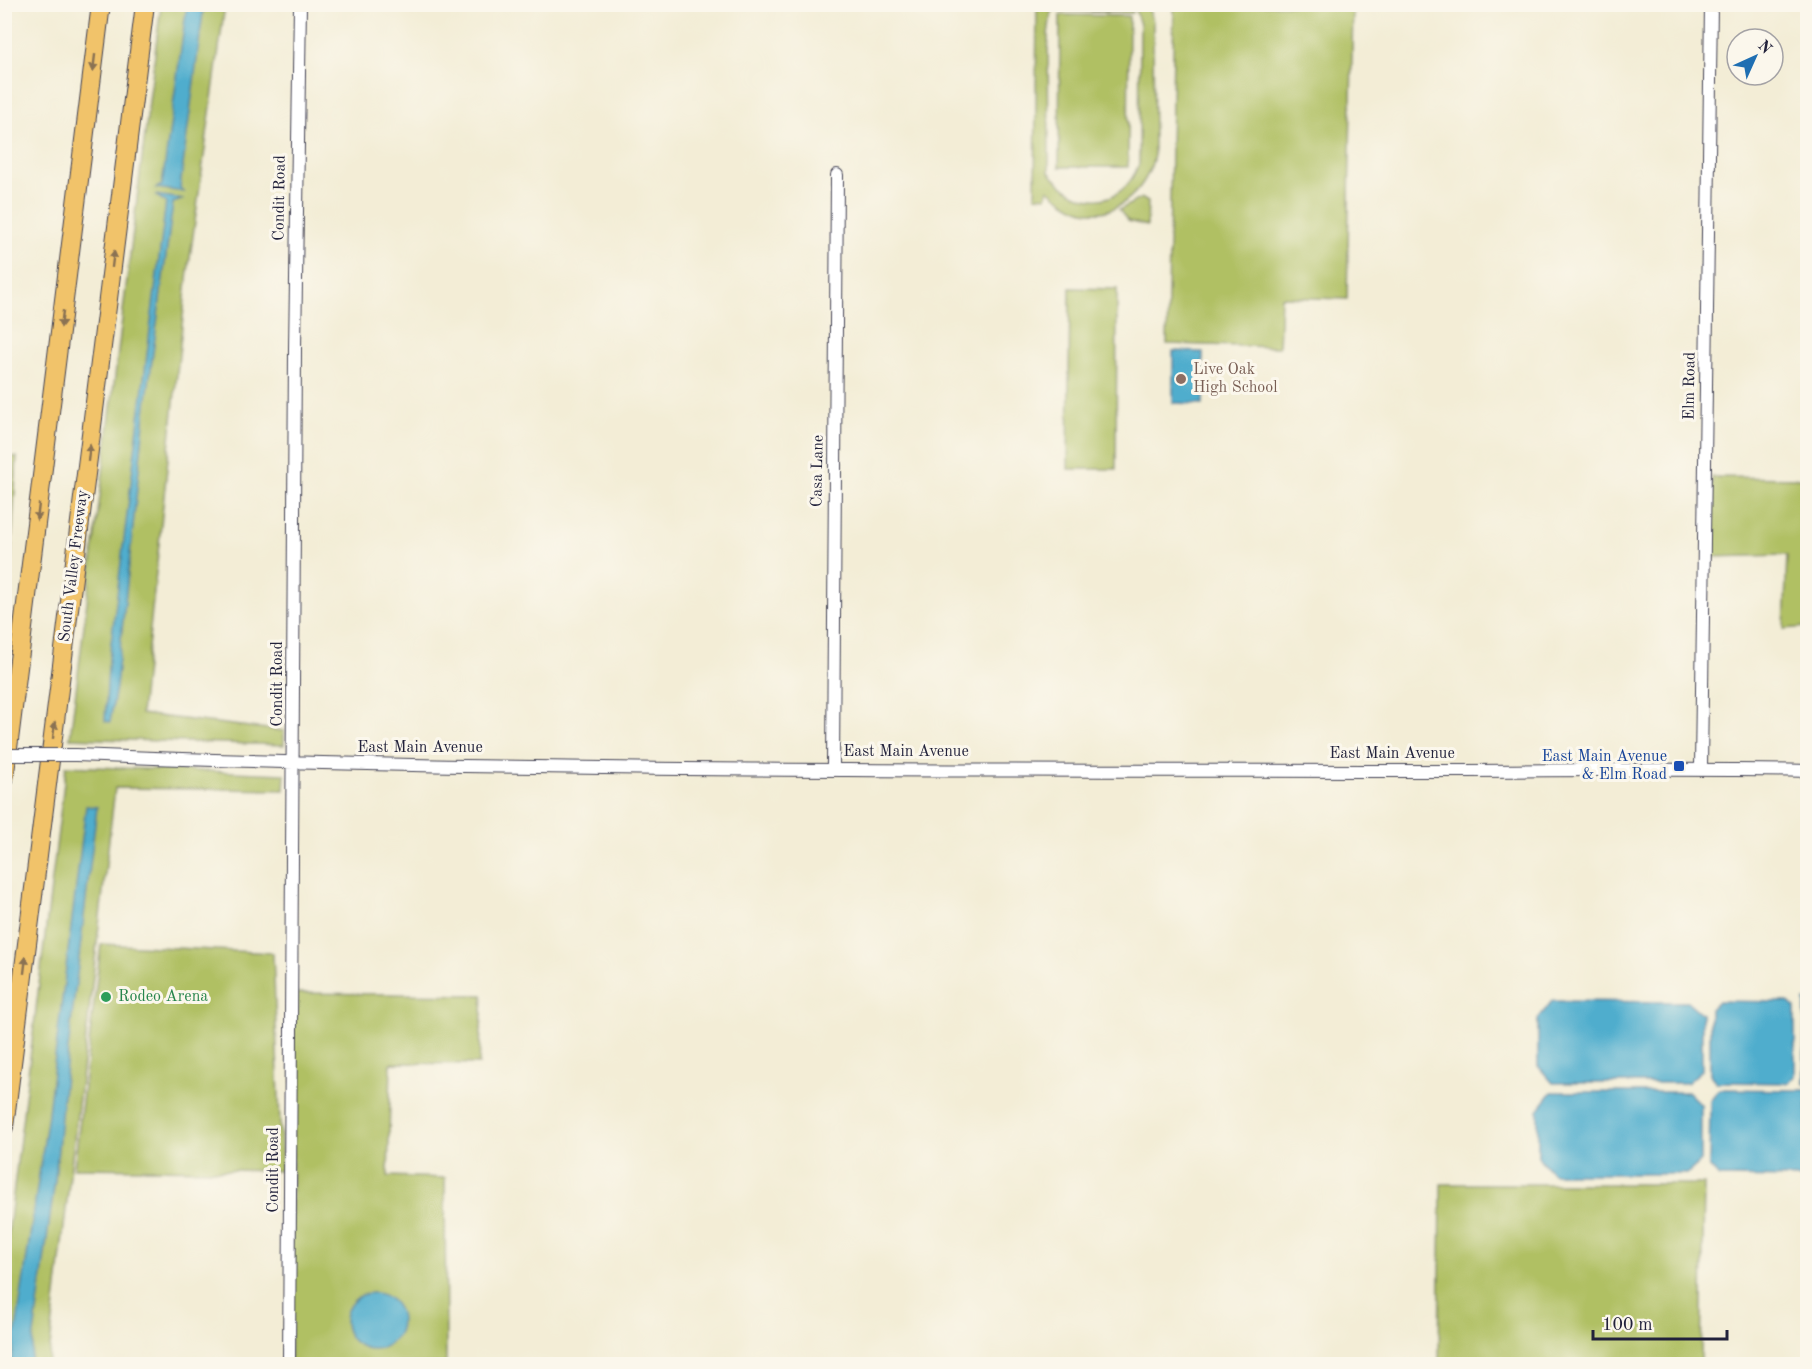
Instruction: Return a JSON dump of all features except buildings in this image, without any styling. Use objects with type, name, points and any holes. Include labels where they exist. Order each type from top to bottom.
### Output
[{"type":"highway","points":[[4,780],[101,4]]},
{"type":"highway","name":"South Valley Freeway","points":[[4,1127],[145,4]]},
{"type":"street","name":"Condit Road","points":[[289,1365],[295,349],[300,4]]},
{"type":"street","name":"Elm Road","points":[[1701,768],[1711,4]]},
{"type":"street","name":"Casa Lane","points":[[833,768],[837,175]]},
{"type":"street","name":"East Main Avenue","points":[[4,755],[76,755],[294,764],[1420,771],[1701,768],[1808,771]]},
{"type":"green space","points":[[161,5],[225,5],[187,279],[141,714],[284,731],[284,745],[70,738]]},
{"type":"green space","points":[[1037,5],[1058,5],[1051,13],[1048,35],[1049,172],[1060,184],[1085,198],[1110,197],[1121,190],[1131,179],[1139,164],[1140,25],[1131,5],[1147,5],[1153,21],[1154,155],[1145,178],[1130,198],[1109,210],[1084,211],[1065,202],[1048,189],[1046,197],[1035,196]]},
{"type":"green space","points":[[1060,5],[1128,5],[1128,8],[1132,8],[1132,13],[1060,11],[1121,10],[1118,6]]},
{"type":"green space","points":[[1174,5],[1353,5],[1347,299],[1281,297],[1279,347],[1167,344]]},
{"type":"green space","points":[[1060,15],[1129,16],[1128,167],[1059,167]]},
{"type":"green space","points":[[1141,198],[1148,202],[1147,226],[1128,221],[1119,210]]},
{"type":"green space","points":[[1070,288],[1117,289],[1116,469],[1068,469]]},
{"type":"green space","points":[[4,456],[17,457],[5,648]]},
{"type":"green space","points":[[1712,477],[1807,478],[1807,627],[1784,629],[1787,555],[1712,557]]},
{"type":"green space","points":[[66,766],[285,774],[284,790],[115,788],[48,1364],[5,1364],[5,1260]]},
{"type":"green space","points":[[101,944],[273,953],[282,1171],[74,1168]]},
{"type":"green space","points":[[294,993],[483,995],[479,1064],[391,1063],[388,1176],[445,1178],[446,1364],[290,1364]]},
{"type":"green space","points":[[1441,1184],[1704,1184],[1701,1364],[1439,1364]]},
{"type":"water","points":[[187,5],[204,5],[180,188],[184,192],[156,188],[162,185]]},
{"type":"water","points":[[155,195],[184,199],[173,203],[145,413],[116,687],[110,722],[105,721],[108,667],[166,202]]},
{"type":"water","points":[[1173,351],[1203,352],[1203,404],[1173,403]]},
{"type":"water","points":[[86,806],[97,807],[65,1075],[55,1180],[30,1364],[11,1364],[47,1121]]},
{"type":"water","points":[[1552,1001],[1688,1002],[1702,1014],[1702,1070],[1687,1083],[1553,1083],[1538,1066],[1538,1019]]},
{"type":"water","points":[[1718,1001],[1788,1002],[1795,1008],[1795,1076],[1789,1083],[1716,1082],[1710,1075],[1710,1009]]},
{"type":"water","points":[[1805,1001],[1808,1001],[1807,1084],[1804,1084]]},
{"type":"water","points":[[1719,1089],[1807,1090],[1807,1178],[1719,1177],[1709,1166],[1710,1100]]},
{"type":"water","points":[[1552,1092],[1688,1092],[1701,1105],[1701,1161],[1687,1174],[1553,1174],[1538,1157],[1538,1110]]},
{"type":"water","points":[[373,1293],[384,1295],[393,1301],[399,1310],[401,1321],[399,1332],[393,1341],[384,1347],[373,1349],[362,1347],[353,1341],[347,1332],[345,1321],[347,1310],[353,1301],[362,1295]]},
{"type":"place","name":"Live Oak High School","points":[[1181,379]]},
{"type":"place","name":"East Main Avenue & Elm Road","points":[[1679,766]]},
{"type":"place","name":"Rodeo Arena","points":[[106,997]]}]
